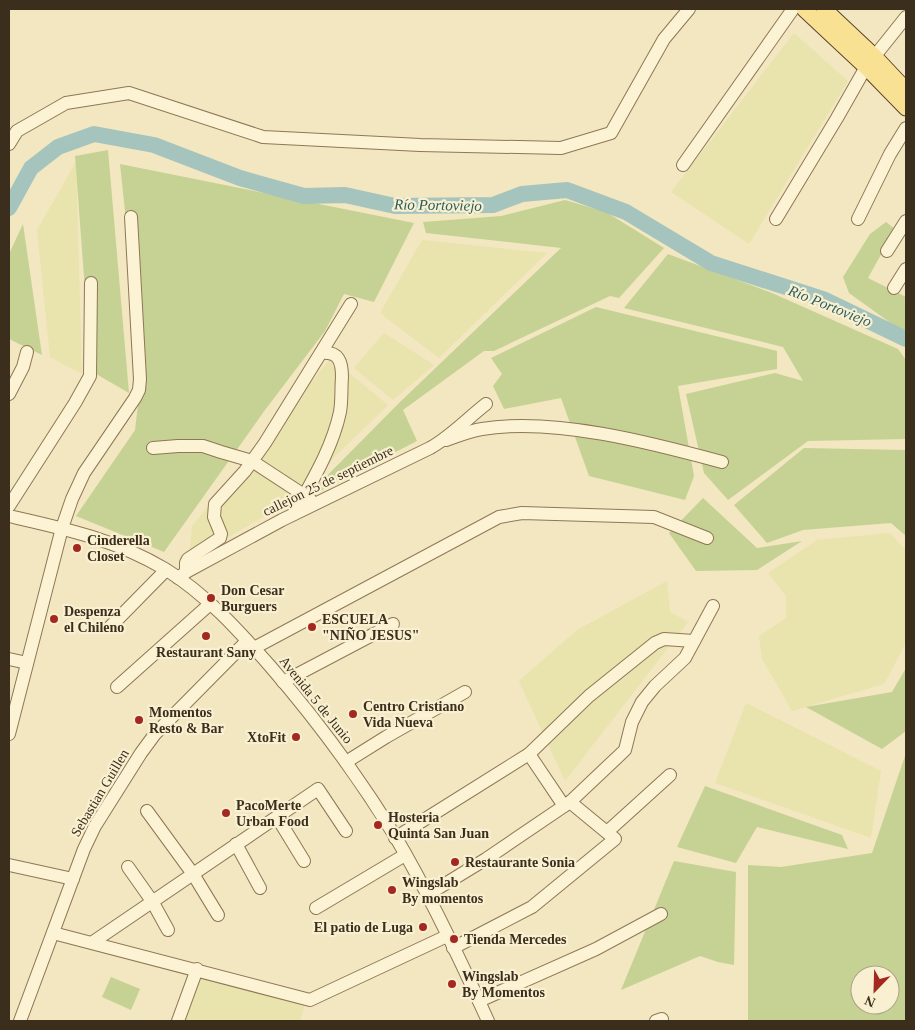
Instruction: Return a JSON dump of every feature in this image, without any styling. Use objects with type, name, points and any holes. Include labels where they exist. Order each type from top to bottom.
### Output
[{"type":"main road","points":[[804,9],[906,90]]},
{"type":"main road","points":[[830,10],[906,108]]},
{"type":"street","points":[[9,144],[17,131],[66,103],[128,93],[263,137],[420,145],[562,148],[611,133],[664,39],[689,9]]},
{"type":"street","points":[[683,165],[794,9]]},
{"type":"street","points":[[776,219],[838,118],[870,61],[906,17]]},
{"type":"street","points":[[858,219],[890,154],[906,128]]},
{"type":"street","points":[[9,734],[62,528],[72,500],[84,473],[135,398],[138,390],[140,378],[131,217]]},
{"type":"street","points":[[887,251],[906,221]]},
{"type":"street","points":[[894,288],[906,269]]},
{"type":"street","points":[[9,506],[75,403],[90,376],[91,283]]},
{"type":"street","points":[[182,575],[188,559],[220,538],[221,534],[214,517],[215,504],[265,443],[351,304]]},
{"type":"street","points":[[9,394],[23,367],[27,352]]},
{"type":"street","points":[[294,514],[323,460],[340,413],[342,374],[338,358],[329,352],[321,353]]},
{"type":"street","name":"callejon 25 de septiembre","points":[[182,575],[316,502],[441,442],[486,404]]},
{"type":"street","points":[[441,442],[484,428],[548,427],[620,438],[722,462]]},
{"type":"street","points":[[153,448],[203,446],[252,461],[316,502]]},
{"type":"street","name":"Sebastian Guillen","points":[[20,1021],[88,839],[95,826],[155,734],[251,644],[499,516],[522,513],[654,517],[707,538]]},
{"type":"street","name":"Avenida 5 de Junio","points":[[9,516],[62,528],[110,542],[166,570],[182,575],[251,644],[346,762],[396,838],[427,895],[488,1021]]},
{"type":"street","points":[[110,627],[166,570]]},
{"type":"street","points":[[116,687],[210,604]]},
{"type":"street","points":[[427,895],[486,860],[567,804],[625,750],[632,722],[642,702],[655,686],[685,658],[713,606]]},
{"type":"street","points":[[283,682],[393,624]]},
{"type":"street","points":[[396,838],[529,754],[589,696],[656,643],[664,639],[694,641]]},
{"type":"street","points":[[9,659],[27,663]]},
{"type":"street","points":[[346,762],[465,692]]},
{"type":"street","points":[[453,948],[532,907],[615,840],[607,832],[567,804],[529,754]]},
{"type":"street","points":[[607,832],[670,775]]},
{"type":"street","points":[[93,942],[318,789],[346,831]]},
{"type":"street","points":[[147,811],[193,874],[218,915]]},
{"type":"street","points":[[277,817],[304,861]]},
{"type":"street","points":[[236,844],[260,888]]},
{"type":"street","points":[[316,908],[405,855]]},
{"type":"street","points":[[9,865],[73,879]]},
{"type":"street","points":[[128,866],[152,901],[168,930]]},
{"type":"street","points":[[479,1001],[596,948],[661,914]]},
{"type":"street","points":[[53,933],[310,1000],[447,936]]},
{"type":"street","points":[[178,1021],[197,969]]},
{"type":"shaded area","points":[[794,33],[848,81],[749,244],[671,192]]},
{"type":"shaded area","points":[[76,162],[82,374],[50,357],[37,230]]},
{"type":"shaded area","points":[[422,240],[547,253],[439,358],[380,313]]},
{"type":"shaded area","points":[[384,333],[434,365],[393,400],[354,368]]},
{"type":"shaded area","points":[[331,358],[388,405],[287,503],[189,560],[192,526]]},
{"type":"shaded area","points":[[890,533],[906,550],[906,643],[884,684],[792,711],[762,659],[759,636],[786,618],[786,596],[768,573],[817,540]]},
{"type":"shaded area","points":[[667,581],[670,612],[688,622],[565,781],[519,681],[577,630]]},
{"type":"shaded area","points":[[746,703],[881,771],[871,838],[715,783]]},
{"type":"shaded area","points":[[196,975],[284,1000],[305,1004],[300,1021],[179,1021]]},
{"type":"green space","points":[[108,150],[129,393],[91,371],[75,156]]},
{"type":"green space","points":[[120,164],[414,223],[374,302],[344,294],[325,331],[265,410],[164,552],[76,516],[135,430],[142,371]]},
{"type":"green space","points":[[565,200],[606,212],[664,248],[619,298],[610,296],[494,351],[484,351],[403,410],[417,441],[304,499],[400,402],[561,248],[426,233],[423,222],[501,216]]},
{"type":"green space","points":[[886,222],[895,229],[868,278],[906,297],[906,334],[849,293],[843,277],[870,234]]},
{"type":"green space","points":[[23,224],[42,355],[9,339],[9,254]]},
{"type":"green space","points":[[668,254],[772,293],[898,349],[906,360],[906,439],[808,441],[728,500],[704,473],[686,394],[775,373],[803,381],[783,347],[624,308]]},
{"type":"green space","points":[[596,307],[777,351],[777,369],[678,386],[694,476],[685,500],[589,476],[561,398],[504,409],[493,386],[502,374],[491,358]]},
{"type":"green space","points":[[804,448],[906,450],[906,536],[891,523],[803,530],[767,543],[734,505]]},
{"type":"green space","points":[[703,498],[757,548],[802,541],[757,570],[696,571],[669,533]]},
{"type":"green space","points":[[906,668],[906,731],[882,749],[806,707],[892,692]]},
{"type":"green space","points":[[906,753],[906,1021],[748,1021],[748,865],[781,867],[872,853]]},
{"type":"green space","points":[[705,786],[842,835],[848,849],[757,827],[736,863],[677,847]]},
{"type":"green space","points":[[674,861],[736,872],[734,965],[700,956],[621,990]]},
{"type":"green space","points":[[111,977],[140,989],[131,1010],[102,997]]},
{"type":"waterway","name":"Río Portoviejo","points":[[9,208],[31,168],[58,147],[94,134],[154,145],[240,178],[304,196],[345,195],[395,206],[493,205],[522,194],[567,190],[626,212],[711,263],[823,299],[906,339]]},
{"type":"place","name":"Cinderella Closet","points":[[77,548]]},
{"type":"place","name":"Don Cesar Burguers","points":[[211,598]]},
{"type":"place","name":"Despenza el Chileno","points":[[54,619]]},
{"type":"place","name":"ESCUELA \"NIÑO JESUS\"","points":[[312,627]]},
{"type":"place","name":"Restaurant Sany","points":[[206,636]]},
{"type":"place","name":"Centro Cristiano Vida Nueva","points":[[353,714]]},
{"type":"place","name":"Momentos Resto & Bar","points":[[139,720]]},
{"type":"place","name":"XtoFit","points":[[296,737]]},
{"type":"place","name":"PacoMerte Urban Food","points":[[226,813]]},
{"type":"place","name":"Hosteria Quinta San Juan","points":[[378,825]]},
{"type":"place","name":"Restaurante Sonia","points":[[455,862]]},
{"type":"place","name":"Wingslab By momentos","points":[[392,890]]},
{"type":"place","name":"El patio de Luga","points":[[423,927]]},
{"type":"place","name":"Tienda Mercedes","points":[[454,939]]},
{"type":"place","name":"Wingslab By Momentos","points":[[452,984]]}]
